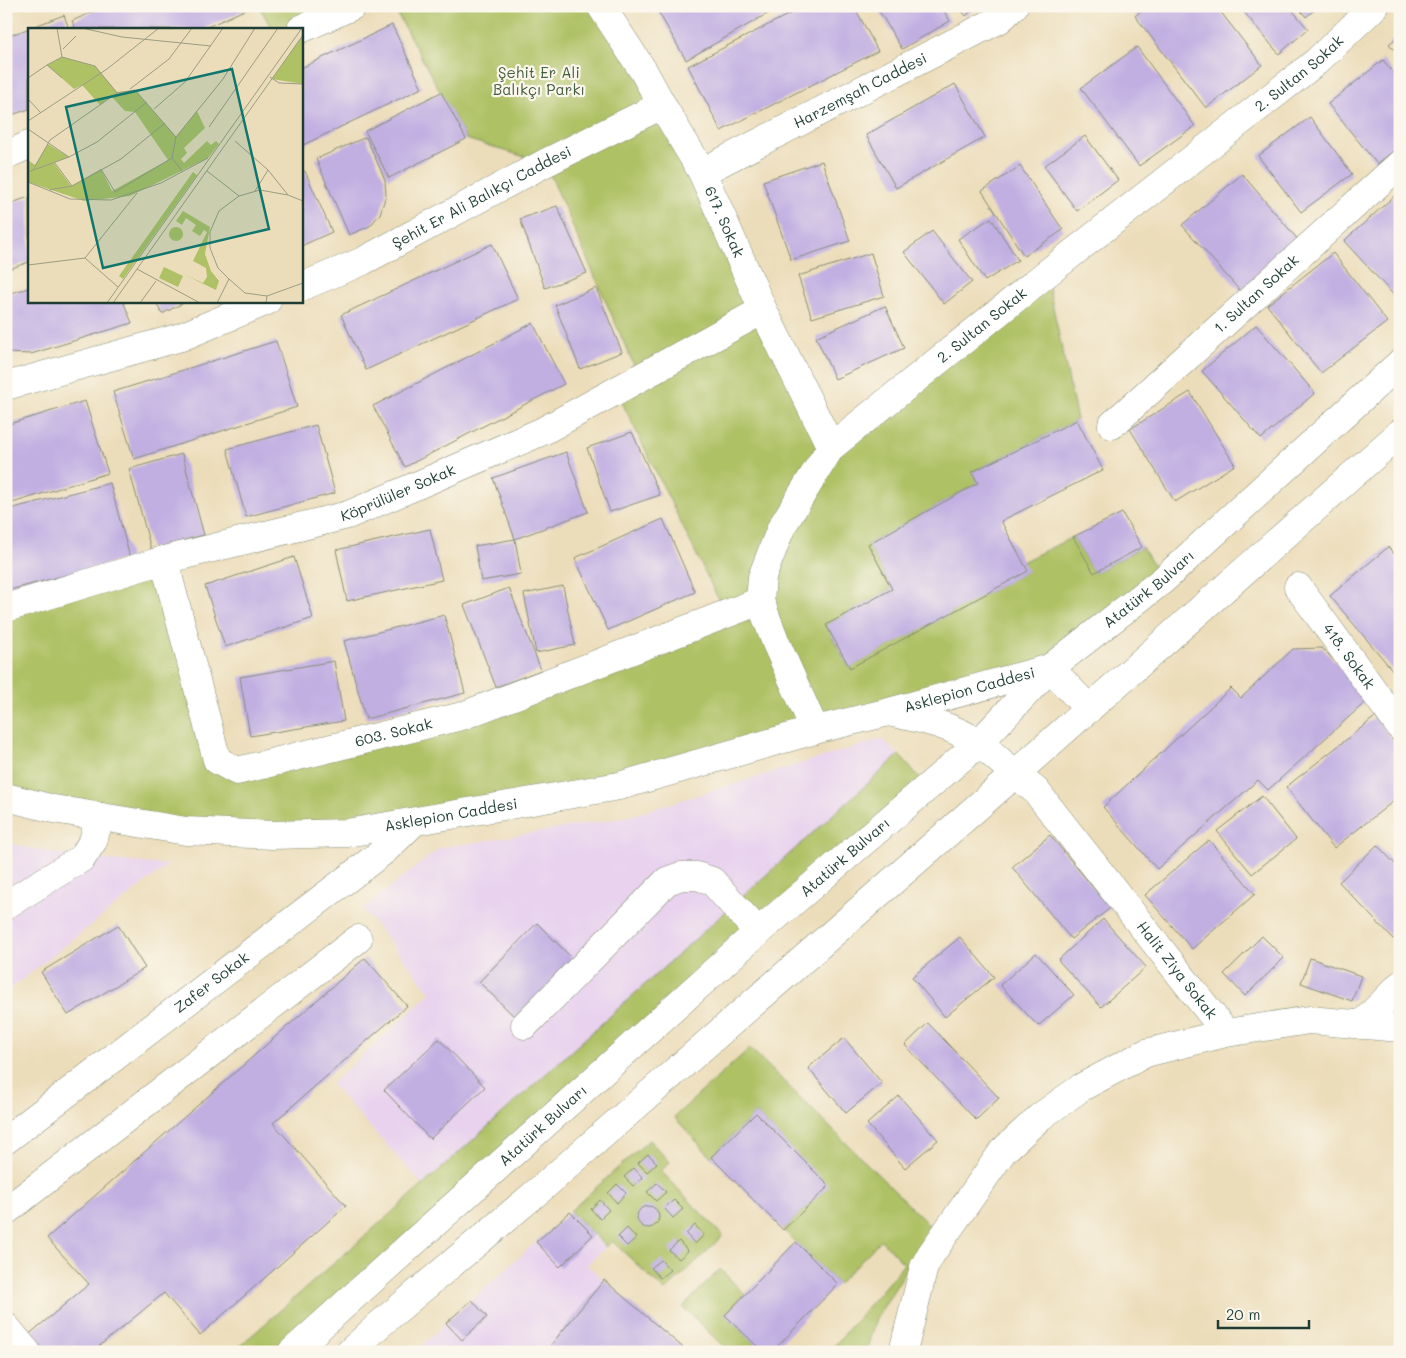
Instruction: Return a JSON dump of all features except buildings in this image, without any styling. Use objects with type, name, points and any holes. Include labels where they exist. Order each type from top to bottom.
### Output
[{"type":"street","points":[[302,29],[352,6]]},
{"type":"street","name":"617. Sokak","points":[[601,6],[644,72],[702,172],[763,310],[831,447]]},
{"type":"street","name":"Harzemşah Caddesi","points":[[702,172],[1000,19],[1014,6]]},
{"type":"street","name":"2. Sultan Sokak","points":[[815,730],[776,643],[760,601],[762,576],[781,528],[831,447],[1046,274],[1316,62],[1375,6]]},
{"type":"street","name":"Şehit Er Ali Balıkçı Caddesi","points":[[302,287],[364,261],[545,163],[662,105]]},
{"type":"street","points":[[6,155],[28,145]]},
{"type":"street","name":"1. Sultan Sokak","points":[[1112,425],[1400,164]]},
{"type":"street","points":[[6,386],[181,337],[265,302]]},
{"type":"street","name":"Köprülüler Sokak","points":[[6,608],[164,560],[348,515],[543,431],[763,310]]},
{"type":"street","name":"Atatürk Bulvarı","points":[[292,1352],[758,932],[979,743],[1050,668],[1163,580],[1400,363]]},
{"type":"street","points":[[350,1352],[379,1325],[543,1187],[1015,774],[1400,432]]},
{"type":"street","name":"603. Sokak","points":[[164,560],[217,760],[237,771],[462,716],[760,601]]},
{"type":"street","name":"418. Sokak","points":[[1298,588],[1400,727]]},
{"type":"street","points":[[1050,668],[1089,709]]},
{"type":"street","name":"Asklepion Caddesi","points":[[6,798],[186,831],[273,835],[347,833],[619,786],[815,730],[1050,668]]},
{"type":"street","name":"Asklepion Caddesi","points":[[889,712],[945,726],[979,743],[1015,774]]},
{"type":"street","name":"Halit Ziya Sokak","points":[[1015,774],[1036,791],[1226,1033],[1309,1020],[1400,1028]]},
{"type":"street","points":[[6,905],[82,858],[93,841],[100,816]]},
{"type":"street","name":"Zafer Sokak","points":[[6,1140],[386,850],[414,822]]},
{"type":"street","points":[[525,1025],[667,881],[682,876],[697,876],[712,881],[758,932]]},
{"type":"street","points":[[6,1211],[358,939]]},
{"type":"street","points":[[1360,1025],[1400,985]]},
{"type":"street","points":[[903,1352],[924,1267],[931,1254],[1003,1151],[1040,1117],[1082,1087],[1123,1065],[1146,1053],[1226,1033]]},
{"type":"street","points":[[6,1327],[27,1352]]},
{"type":"shaded area","points":[[882,739],[899,755],[423,1185],[331,1084],[431,993],[363,909],[440,848],[623,818]]},
{"type":"shaded area","points":[[6,842],[82,858],[168,865],[6,992]]},
{"type":"shaded area","points":[[649,1140],[670,1162],[661,1171],[723,1236],[665,1291],[612,1241],[587,1265],[604,1280],[545,1352],[528,1352],[525,1350],[523,1352],[425,1352],[420,1347],[536,1242],[560,1266],[593,1235],[570,1211]]},
{"type":"green space","points":[[259,6],[352,6],[302,29],[271,28]]},
{"type":"green space","name":"Şehit Er Ali Balıkçı Parkı","points":[[393,6],[601,6],[831,446],[1046,274],[1077,420],[972,472],[978,483],[868,544],[892,589],[826,625],[849,668],[1027,571],[1022,562],[1073,537],[1094,573],[1142,547],[1163,580],[1050,668],[619,786],[273,835],[6,797],[6,608],[164,560],[217,760],[237,771],[462,716],[726,615],[616,390],[639,377],[545,163],[466,139]]},
{"type":"green space","points":[[899,755],[927,786],[292,1352],[233,1352],[423,1185]]},
{"type":"green space","points":[[750,1048],[932,1228],[876,1319],[866,1352],[829,1352],[904,1264],[881,1240],[838,1284],[783,1230],[828,1186],[756,1113],[711,1157],[674,1117]]},
{"type":"green space","points":[[649,1140],[670,1162],[661,1171],[723,1236],[665,1291],[612,1241],[606,1247],[570,1211]]},
{"type":"green space","points":[[720,1269],[745,1294],[725,1315],[763,1352],[729,1352],[683,1307]]}]
